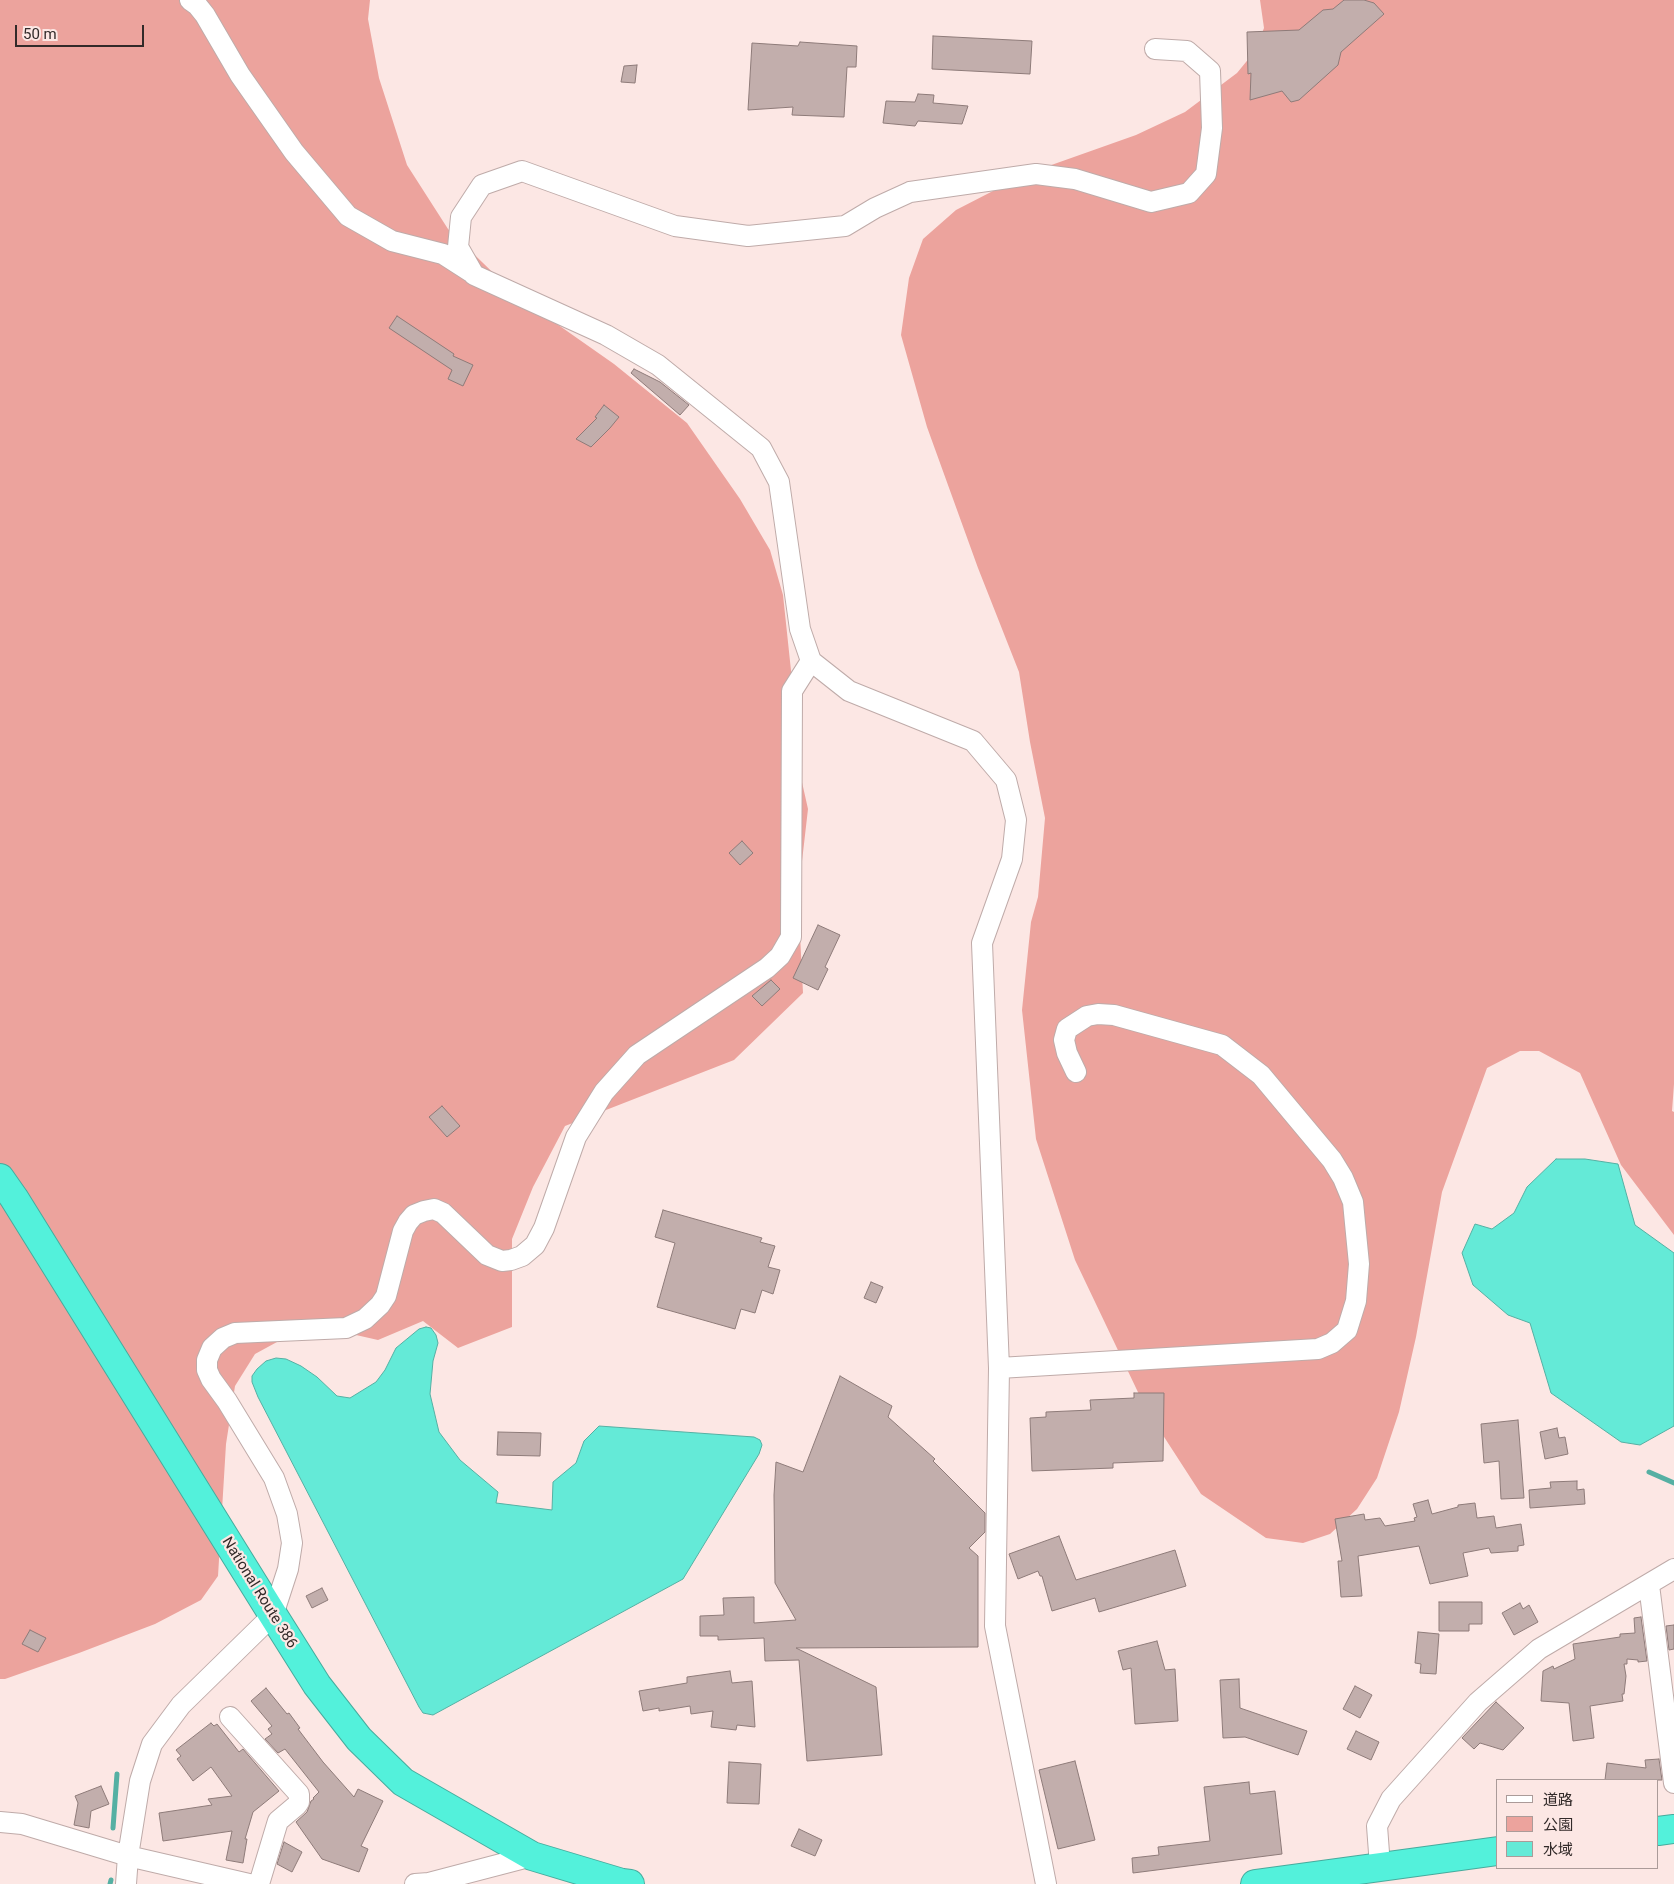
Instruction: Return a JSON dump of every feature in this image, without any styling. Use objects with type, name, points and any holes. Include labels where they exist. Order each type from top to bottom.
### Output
[{"type":"highway","name":"National Route 386","points":[[0,1178],[272,1615],[317,1685],[359,1739],[403,1782],[532,1856],[630,1884]]},
{"type":"highway","points":[[1659,1831],[1674,1829]]},
{"type":"highway","points":[[1255,1884],[1292,1882],[1380,1866],[1496,1851]]},
{"type":"street","points":[[190,0],[205,15],[240,76],[294,152],[348,216],[392,241],[443,254],[474,275],[606,335],[658,365],[761,448],[779,482],[800,629],[811,661],[849,691],[973,740],[1006,780],[1016,820],[1012,859],[982,943],[999,1368],[995,1626],[1046,1884]]},
{"type":"street","points":[[474,275],[458,247],[461,217],[482,185],[522,171],[675,226],[748,236],[845,226],[874,208],[910,192],[1036,174],[1074,179],[1151,202],[1189,193],[1206,174],[1212,128],[1210,71],[1187,51],[1155,49]]},
{"type":"street","points":[[126,1884],[128,1856],[140,1781],[152,1744],[181,1705],[272,1615],[288,1569],[292,1543],[286,1514],[274,1478],[227,1401],[211,1379],[207,1370],[207,1360],[212,1348],[223,1338],[235,1333],[346,1328],[365,1319],[386,1296],[403,1231],[414,1215],[424,1211],[434,1209],[443,1213],[487,1255],[502,1261],[522,1256],[535,1245],[544,1228],[576,1137],[604,1092],[637,1055],[767,968],[780,956],[791,937],[792,691],[811,661]]},
{"type":"street","points":[[999,1368],[1318,1349],[1332,1343],[1347,1330],[1356,1301],[1359,1264],[1356,1223],[1353,1202],[1343,1178],[1332,1160],[1261,1075],[1222,1044],[1114,1015],[1098,1014],[1088,1016],[1067,1029],[1064,1040],[1066,1053],[1076,1072]]},
{"type":"street","points":[[1380,1866],[1377,1826],[1391,1799],[1478,1702],[1539,1649],[1674,1569]]},
{"type":"street","points":[[1649,1585],[1674,1783]]},
{"type":"street","points":[[230,1717],[299,1794],[297,1805],[278,1821],[259,1884]]},
{"type":"street","points":[[0,1822],[22,1824],[128,1856],[249,1884]]},
{"type":"street","points":[[415,1884],[428,1883],[532,1856]]},
{"type":"green space","points":[[0,0],[370,0],[368,19],[379,78],[407,165],[448,229],[517,296],[614,364],[687,423],[740,499],[770,550],[783,595],[792,680],[793,742],[808,809],[798,896],[803,993],[734,1060],[565,1126],[533,1187],[512,1239],[512,1327],[458,1348],[423,1321],[378,1340],[334,1330],[288,1336],[255,1354],[235,1386],[226,1444],[218,1576],[201,1600],[155,1624],[5,1679],[0,1679]]},
{"type":"green space","points":[[1260,0],[1674,0],[1674,1084],[1672,1111],[1674,1112],[1674,1235],[1621,1165],[1580,1073],[1539,1051],[1520,1051],[1487,1068],[1442,1192],[1416,1337],[1399,1412],[1377,1478],[1357,1509],[1330,1534],[1303,1543],[1266,1538],[1201,1494],[1146,1409],[1075,1260],[1036,1139],[1022,1010],[1031,922],[1038,897],[1045,818],[1019,672],[978,568],[927,427],[901,335],[909,278],[923,239],[956,210],[1026,174],[1136,135],[1185,112],[1237,73],[1255,51],[1264,28]]},
{"type":"water","points":[[1556,1159],[1585,1159],[1618,1164],[1635,1225],[1674,1253],[1674,1426],[1640,1445],[1621,1442],[1551,1393],[1530,1323],[1508,1315],[1473,1285],[1462,1253],[1475,1224],[1492,1229],[1514,1213],[1527,1187]]},
{"type":"water","points":[[431,1328],[436,1335],[438,1343],[433,1361],[430,1394],[439,1432],[460,1460],[498,1492],[496,1503],[552,1510],[553,1482],[576,1463],[584,1441],[599,1426],[754,1437],[760,1440],[762,1445],[759,1454],[683,1579],[433,1715],[423,1713],[419,1707],[258,1397],[252,1382],[252,1376],[266,1361],[276,1358],[286,1359],[317,1377],[337,1396],[350,1398],[376,1382],[385,1370],[396,1348],[419,1329]]},
{"type":"building","points":[[1344,0],[1364,0],[1374,3],[1384,14],[1341,52],[1338,65],[1299,100],[1291,102],[1282,91],[1250,100],[1251,73],[1248,74],[1247,32],[1299,30],[1323,10],[1333,9]]},
{"type":"building","points":[[933,36],[1032,41],[1030,74],[932,69]]},
{"type":"building","points":[[800,42],[857,46],[856,67],[847,67],[844,117],[792,115],[793,107],[748,110],[752,43],[798,46]]},
{"type":"building","points":[[637,65],[635,83],[621,82],[624,66]]},
{"type":"building","points":[[918,94],[934,95],[933,103],[968,106],[962,124],[918,121],[915,126],[883,123],[886,101],[915,102]]},
{"type":"building","points":[[397,316],[454,354],[453,356],[473,365],[463,386],[448,379],[452,370],[389,328]]},
{"type":"building","points":[[634,369],[660,382],[689,405],[680,415],[631,373]]},
{"type":"building","points":[[604,405],[619,417],[610,428],[591,447],[576,439],[597,418],[595,417]]},
{"type":"building","points":[[742,841],[753,853],[740,865],[729,853]]},
{"type":"building","points":[[818,925],[840,935],[825,967],[828,969],[818,990],[793,978]]},
{"type":"building","points":[[771,980],[780,989],[762,1006],[752,996]]},
{"type":"building","points":[[442,1106],[460,1126],[447,1137],[429,1117]]},
{"type":"building","points":[[663,1210],[762,1238],[760,1242],[775,1246],[768,1267],[780,1270],[773,1294],[762,1290],[755,1313],[741,1309],[735,1329],[657,1307],[675,1243],[655,1237]]},
{"type":"building","points":[[871,1282],[883,1287],[876,1303],[864,1298]]},
{"type":"building","points":[[840,1376],[892,1406],[888,1417],[935,1459],[933,1461],[985,1513],[985,1532],[969,1548],[978,1556],[978,1647],[796,1648],[876,1687],[882,1755],[807,1761],[799,1660],[765,1661],[764,1638],[718,1640],[718,1636],[700,1636],[700,1616],[724,1615],[723,1598],[754,1597],[754,1623],[796,1620],[775,1583],[774,1495],[776,1462],[803,1472]]},
{"type":"building","points":[[1134,1393],[1164,1393],[1163,1461],[1113,1463],[1113,1468],[1032,1471],[1030,1418],[1046,1417],[1046,1412],[1091,1410],[1090,1400],[1134,1398]]},
{"type":"building","points":[[1518,1420],[1524,1498],[1501,1499],[1499,1461],[1484,1463],[1481,1424]]},
{"type":"building","points":[[1557,1428],[1559,1438],[1565,1437],[1568,1454],[1545,1459],[1540,1432]]},
{"type":"building","points":[[498,1432],[541,1433],[540,1456],[497,1455]]},
{"type":"building","points":[[1577,1481],[1577,1490],[1584,1489],[1585,1504],[1530,1508],[1529,1490],[1551,1488],[1550,1482]]},
{"type":"building","points":[[1428,1500],[1432,1514],[1458,1507],[1458,1505],[1475,1503],[1477,1518],[1494,1516],[1496,1528],[1521,1524],[1524,1545],[1518,1546],[1518,1551],[1491,1553],[1489,1548],[1463,1553],[1468,1576],[1430,1584],[1419,1546],[1358,1556],[1362,1596],[1341,1597],[1338,1561],[1342,1561],[1335,1519],[1364,1514],[1365,1520],[1380,1518],[1385,1526],[1415,1521],[1414,1518],[1417,1517],[1413,1504]]},
{"type":"building","points":[[1059,1536],[1076,1580],[1175,1550],[1186,1586],[1099,1612],[1095,1598],[1052,1611],[1042,1576],[1040,1576],[1038,1571],[1018,1579],[1009,1554]]},
{"type":"building","points":[[322,1588],[328,1600],[312,1608],[306,1596]]},
{"type":"building","points":[[1439,1602],[1482,1602],[1482,1624],[1469,1624],[1469,1631],[1439,1631]]},
{"type":"building","points":[[1520,1603],[1523,1609],[1529,1605],[1538,1622],[1514,1635],[1502,1613]]},
{"type":"building","points":[[1641,1617],[1647,1661],[1638,1662],[1638,1660],[1627,1659],[1627,1664],[1624,1664],[1626,1676],[1624,1694],[1622,1694],[1623,1701],[1590,1706],[1594,1738],[1573,1741],[1569,1703],[1541,1701],[1543,1671],[1553,1666],[1554,1669],[1575,1659],[1573,1644],[1620,1637],[1620,1634],[1635,1633],[1634,1618]]},
{"type":"building","points":[[1674,1625],[1674,1649],[1669,1650],[1666,1626]]},
{"type":"building","points":[[30,1630],[46,1638],[38,1652],[22,1644]]},
{"type":"building","points":[[1418,1632],[1439,1634],[1436,1674],[1420,1673],[1421,1664],[1415,1663]]},
{"type":"building","points":[[1157,1641],[1165,1670],[1175,1669],[1178,1721],[1135,1724],[1131,1668],[1123,1670],[1118,1651]]},
{"type":"building","points":[[730,1671],[732,1683],[752,1681],[755,1727],[737,1725],[736,1730],[711,1727],[713,1711],[691,1714],[690,1706],[659,1711],[659,1708],[643,1711],[639,1691],[687,1683],[687,1677]]},
{"type":"building","points":[[1239,1679],[1240,1708],[1307,1731],[1298,1755],[1245,1737],[1223,1738],[1220,1680]]},
{"type":"building","points":[[1355,1686],[1372,1695],[1360,1718],[1343,1709]]},
{"type":"building","points":[[266,1688],[287,1714],[289,1713],[300,1728],[298,1729],[323,1762],[354,1797],[358,1789],[383,1801],[361,1846],[368,1849],[359,1872],[322,1859],[296,1822],[307,1812],[311,1801],[319,1792],[285,1749],[278,1753],[265,1739],[272,1734],[268,1729],[272,1726],[251,1701]]},
{"type":"building","points":[[1496,1702],[1524,1728],[1503,1750],[1480,1743],[1474,1749],[1462,1738]]},
{"type":"building","points":[[211,1723],[214,1726],[217,1724],[239,1752],[243,1749],[279,1791],[253,1812],[245,1839],[247,1839],[243,1863],[226,1860],[232,1831],[163,1841],[159,1813],[212,1805],[208,1799],[232,1796],[211,1767],[193,1781],[177,1759],[181,1756],[176,1750]]},
{"type":"building","points":[[1356,1731],[1379,1742],[1371,1760],[1347,1749]]},
{"type":"building","points":[[1659,1759],[1662,1780],[1605,1779],[1607,1763],[1646,1768],[1645,1760]]},
{"type":"building","points":[[1075,1761],[1095,1840],[1058,1849],[1039,1770]]},
{"type":"building","points":[[729,1762],[761,1764],[759,1804],[727,1803]]},
{"type":"building","points":[[1249,1782],[1250,1794],[1275,1791],[1282,1854],[1133,1873],[1132,1858],[1159,1855],[1158,1847],[1210,1841],[1204,1787]]},
{"type":"building","points":[[101,1786],[109,1804],[91,1811],[89,1828],[74,1825],[78,1803],[75,1796]]},
{"type":"building","points":[[799,1829],[822,1840],[815,1856],[791,1846]]},
{"type":"building","points":[[284,1842],[302,1852],[292,1872],[277,1864]]},
{"type":"waterway","points":[[1649,1472],[1674,1483]]},
{"type":"waterway","points":[[113,1828],[117,1774]]},
{"type":"waterway","points":[[110,1884],[111,1880]]}]
